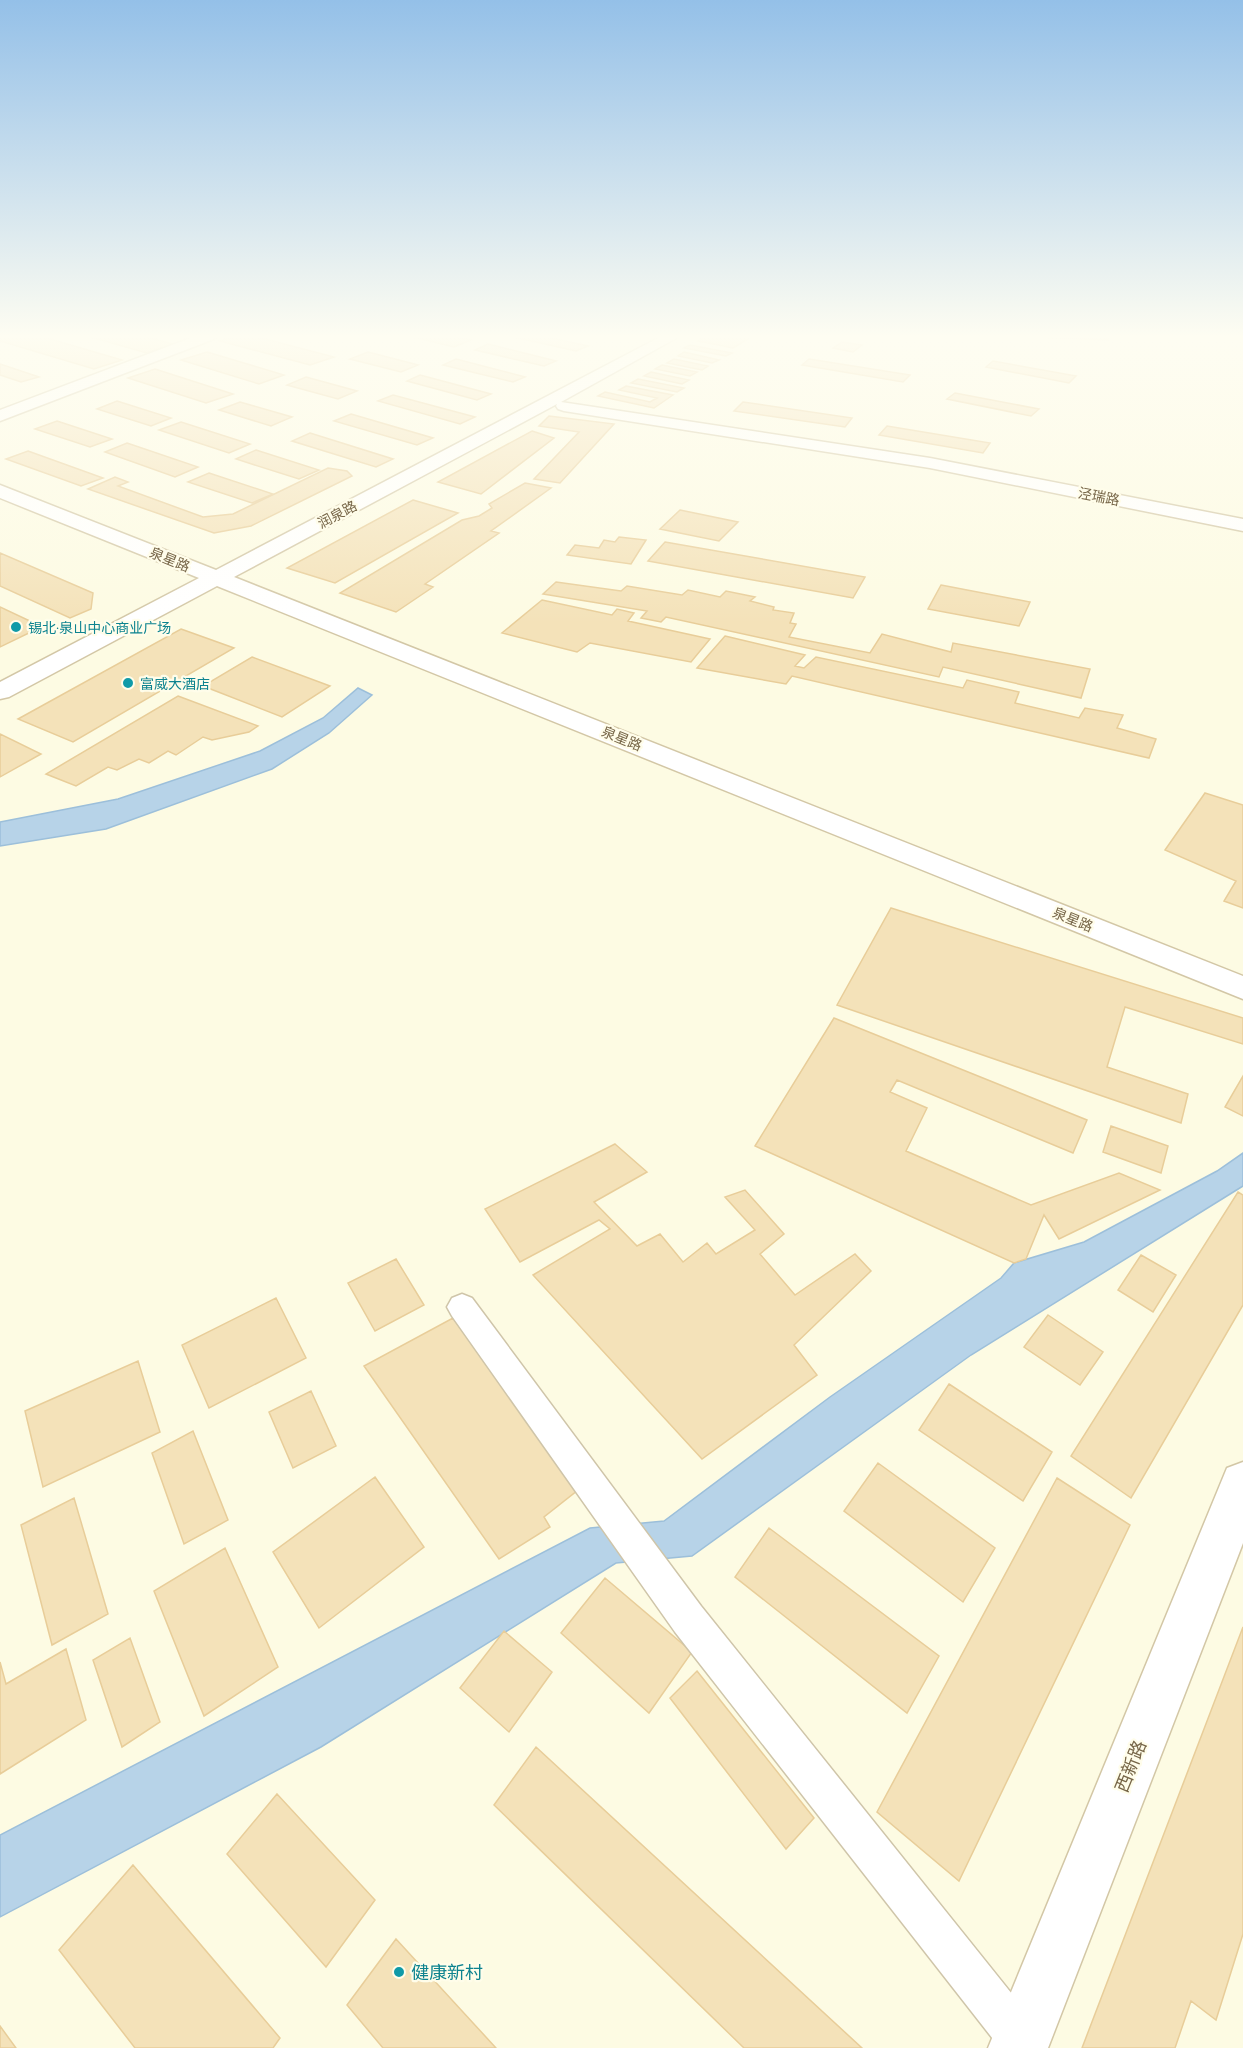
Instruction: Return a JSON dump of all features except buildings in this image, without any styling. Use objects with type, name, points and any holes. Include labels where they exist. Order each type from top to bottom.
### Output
[{"type":"street","name":"润泉路","points":[[0,692],[492,432]]},
{"type":"street","name":"泾瑞路","points":[[728,432],[930,463],[1243,525]]},
{"type":"street","name":"泉星路","points":[[0,491],[1243,988]]},
{"type":"street","points":[[462,1307],[669,1593],[1019,2044]]},
{"type":"street","name":"西新路","points":[[1019,2044],[1243,1484]]},
{"type":"water","points":[[358,688],[372,695],[329,733],[272,769],[106,829],[0,846],[0,822],[118,799],[260,751],[323,718]]},
{"type":"water","points":[[1243,1153],[1243,1186],[971,1355],[692,1556],[616,1563],[321,1747],[0,1917],[0,1835],[590,1528],[664,1521],[830,1397],[1001,1278],[1014,1263],[1084,1242],[1217,1171]]},
{"type":"place","name":"锡北·泉山中心商业广场","points":[[16,627]]},
{"type":"place","name":"富威大酒店","points":[[128,683]]},
{"type":"place","name":"健康新村","points":[[399,1972]]}]
